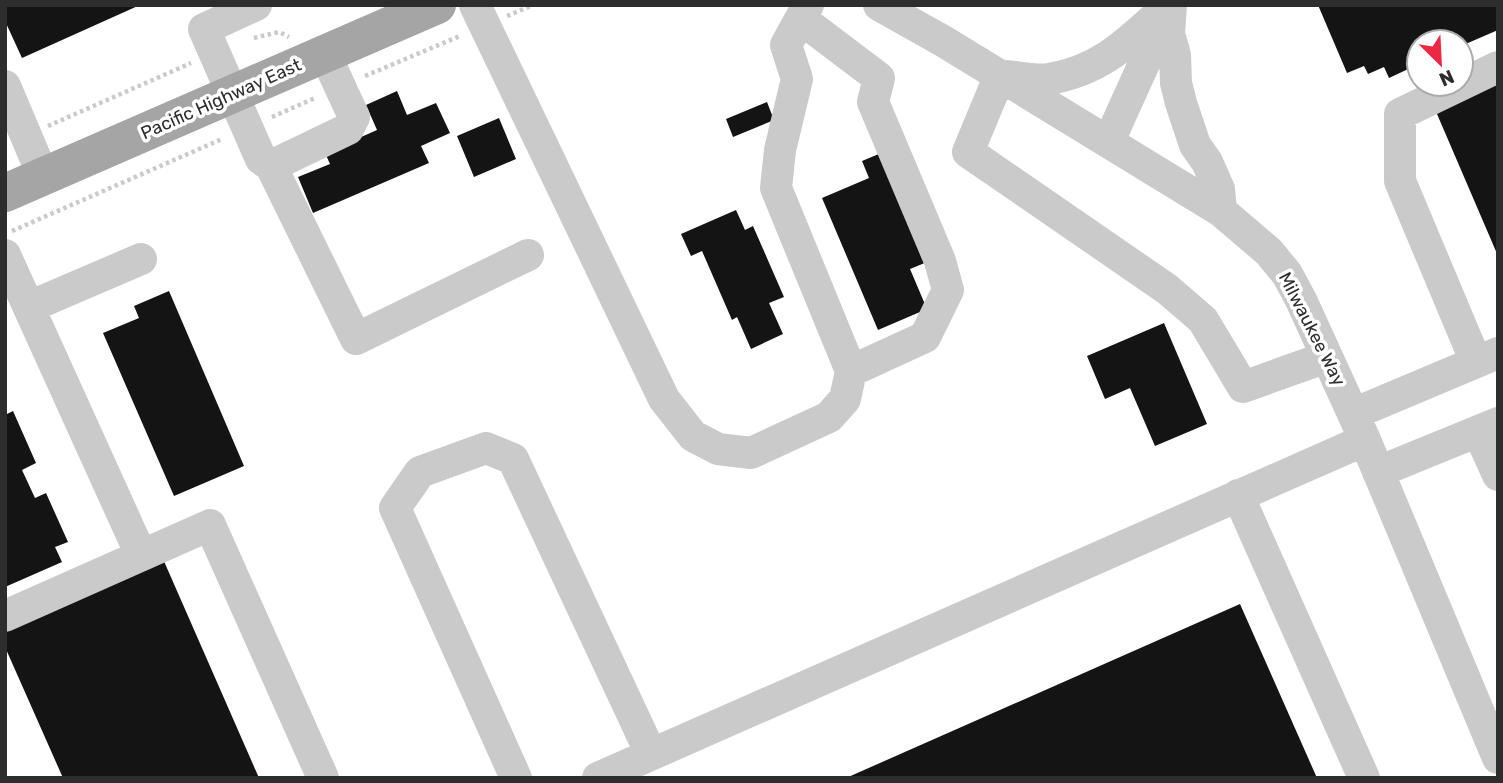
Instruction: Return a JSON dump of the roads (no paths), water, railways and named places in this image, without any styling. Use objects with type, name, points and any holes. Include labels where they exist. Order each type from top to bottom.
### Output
[{"type":"main road","name":"Pacific Highway East","points":[[5,193],[437,5]]},
{"type":"street","points":[[256,5],[204,29],[261,159],[271,166],[356,339],[528,255]]},
{"type":"street","points":[[475,5],[664,399],[693,436],[718,449],[751,453],[829,417],[845,399],[851,371],[776,188],[780,150],[797,79],[786,45],[805,12],[879,78],[873,102],[940,261],[948,290],[925,337],[851,371]]},
{"type":"street","name":"Milwaukee Way","points":[[879,5],[1000,75],[1222,211],[1269,253],[1287,274],[1378,472],[1484,688],[1498,758]]},
{"type":"street","points":[[1170,5],[1113,55],[1082,71],[1047,79],[1000,75],[968,152],[1167,289],[1203,320],[1243,387],[1327,357]]},
{"type":"street","points":[[1109,141],[1170,5]]},
{"type":"street","points":[[1170,5],[1169,34],[1175,55],[1178,93],[1195,145],[1207,162],[1219,189],[1222,211]]},
{"type":"street","points":[[271,166],[348,129],[354,117],[325,54]]},
{"type":"street","points":[[598,778],[1238,495],[1487,357],[1401,181],[1400,114],[1498,67]]},
{"type":"street","points":[[5,86],[43,176]]},
{"type":"street","points":[[5,255],[141,555]]},
{"type":"street","points":[[29,307],[141,259]]},
{"type":"street","points":[[1378,472],[1488,427],[1498,475]]},
{"type":"street","points":[[516,778],[395,508],[420,472],[486,448],[513,459],[651,754]]},
{"type":"street","points":[[1238,495],[1364,778]]},
{"type":"street","points":[[5,615],[210,525],[323,778]]}]
